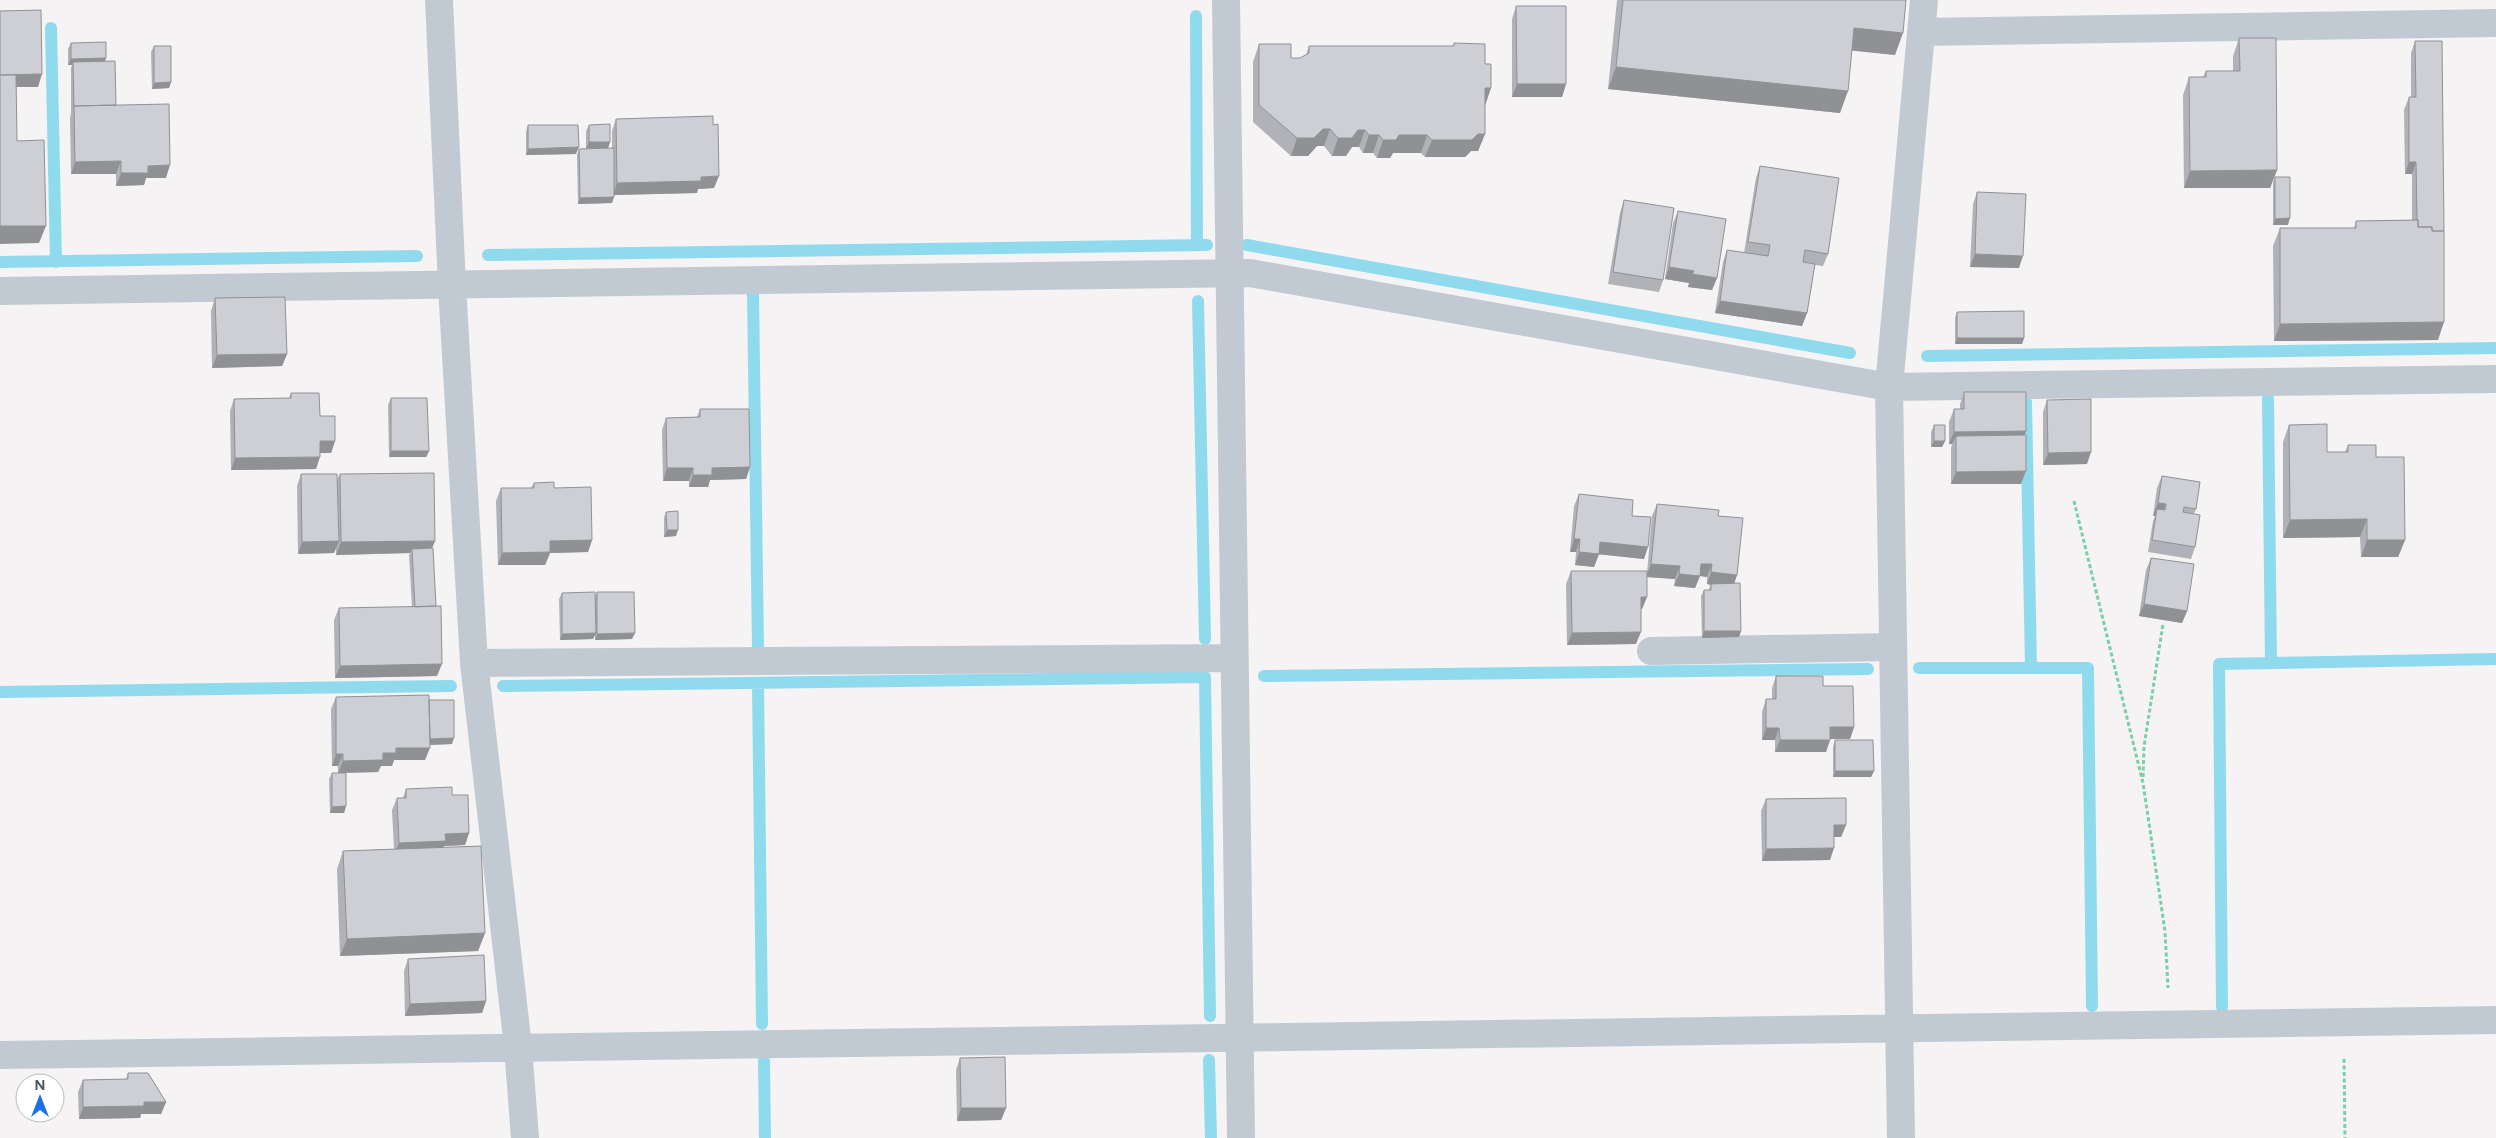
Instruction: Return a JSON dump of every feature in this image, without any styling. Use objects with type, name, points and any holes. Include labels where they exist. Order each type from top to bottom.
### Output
[{"type":"street","points":[[439,0],[452,286],[474,663],[518,1047],[525,1138]]},
{"type":"street","points":[[1226,0],[1241,1138]]},
{"type":"street","points":[[1901,1138],[1889,387],[1924,0]]},
{"type":"street","points":[[1921,32],[2496,23]]},
{"type":"street","points":[[0,291],[452,286],[1250,273],[1889,387],[2496,379]]},
{"type":"street","points":[[1651,651],[1893,647]]},
{"type":"street","points":[[474,663],[1234,658]]},
{"type":"street","points":[[0,1055],[518,1047],[1240,1040],[1899,1028],[2496,1020]]},
{"type":"path","points":[[2074,501],[2143,783],[2165,931],[2170,1024]]},
{"type":"path","points":[[2143,783],[2144,747],[2162,624]]},
{"type":"path","points":[[2344,1022],[2345,1138]]},
{"type":"building","points":[[1623,0],[1906,0],[1903,33],[1854,28],[1848,91],[1616,67]]},
{"type":"building","points":[[1516,6],[1566,6],[1566,84],[1517,84]]},
{"type":"building","points":[[41,10],[42,74],[0,75],[0,11]]},
{"type":"building","points":[[2239,38],[2276,38],[2277,170],[2190,171],[2189,77],[2206,77],[2206,71],[2240,71]]},
{"type":"building","points":[[2415,41],[2442,41],[2444,231],[2432,231],[2432,227],[2418,227],[2416,162],[2409,162],[2409,97],[2416,97]]},
{"type":"building","points":[[106,42],[106,58],[71,59],[71,43]]},
{"type":"building","points":[[1454,43],[1485,44],[1485,64],[1491,64],[1491,88],[1485,88],[1485,134],[1478,134],[1472,140],[1432,140],[1427,135],[1399,135],[1396,140],[1383,140],[1379,135],[1369,135],[1365,130],[1358,130],[1352,138],[1338,138],[1330,129],[1323,129],[1314,138],[1297,138],[1259,105],[1259,44],[1291,44],[1291,58],[1300,58],[1309,53],[1309,46],[1454,46]]},
{"type":"building","points":[[154,46],[171,46],[171,82],[154,83]]},
{"type":"building","points":[[115,61],[116,105],[74,107],[73,62]]},
{"type":"building","points":[[0,75],[16,75],[17,141],[44,140],[46,226],[0,226]]},
{"type":"building","points":[[169,104],[170,165],[148,166],[148,173],[121,173],[121,161],[75,162],[74,106]]},
{"type":"building","points":[[713,116],[713,125],[718,124],[719,176],[701,177],[701,181],[617,183],[616,119]]},
{"type":"building","points":[[610,124],[610,142],[589,142],[589,125]]},
{"type":"building","points":[[528,125],[578,125],[579,147],[528,149]]},
{"type":"building","points":[[614,148],[614,197],[580,198],[579,149]]},
{"type":"building","points":[[1760,166],[1839,178],[1828,254],[1805,250],[1803,262],[1815,264],[1807,313],[1720,301],[1727,250],[1768,256],[1770,245],[1748,242]]},
{"type":"building","points":[[2275,177],[2290,177],[2290,218],[2275,219]]},
{"type":"building","points":[[1977,192],[2026,194],[2023,256],[1975,254]]},
{"type":"building","points":[[1624,200],[1674,208],[1663,280],[1613,272]]},
{"type":"building","points":[[1678,211],[1726,219],[1717,278],[1692,274],[1694,271],[1669,267]]},
{"type":"building","points":[[2418,220],[2418,227],[2432,227],[2432,231],[2444,231],[2444,322],[2280,324],[2280,228],[2356,228],[2356,221]]},
{"type":"building","points":[[285,297],[287,354],[217,355],[215,298]]},
{"type":"building","points":[[2024,311],[2024,338],[1957,338],[1957,312]]},
{"type":"building","points":[[1964,392],[2026,392],[2026,431],[1954,432],[1954,409],[1964,409]]},
{"type":"building","points":[[291,393],[319,393],[320,416],[335,416],[335,441],[320,441],[320,457],[235,458],[234,399],[291,398]]},
{"type":"building","points":[[391,398],[427,398],[429,451],[391,451]]},
{"type":"building","points":[[2091,399],[2091,452],[2048,453],[2047,400]]},
{"type":"building","points":[[700,409],[749,409],[750,467],[712,468],[712,475],[693,475],[693,468],[667,468],[666,418],[700,417]]},
{"type":"building","points":[[2327,424],[2327,452],[2348,452],[2348,445],[2376,445],[2376,457],[2404,457],[2405,540],[2367,540],[2367,519],[2290,520],[2289,425]]},
{"type":"building","points":[[1934,425],[1945,425],[1945,441],[1934,441]]},
{"type":"building","points":[[2026,435],[2026,471],[1956,472],[1956,436]]},
{"type":"building","points":[[434,473],[435,541],[341,542],[340,474]]},
{"type":"building","points":[[301,474],[337,474],[339,541],[302,542]]},
{"type":"building","points":[[2162,476],[2200,482],[2196,509],[2184,507],[2183,512],[2200,515],[2195,547],[2152,540],[2157,509],[2165,510],[2166,504],[2158,503]]},
{"type":"building","points":[[554,482],[554,488],[591,487],[592,540],[550,541],[550,552],[502,553],[501,488],[534,488],[534,483]]},
{"type":"building","points":[[1579,494],[1633,500],[1632,516],[1651,517],[1648,547],[1600,542],[1599,554],[1579,552],[1580,539],[1574,539]]},
{"type":"building","points":[[1657,504],[1719,510],[1718,516],[1743,518],[1737,575],[1711,572],[1712,564],[1701,564],[1700,576],[1679,574],[1680,566],[1651,564]]},
{"type":"building","points":[[678,511],[678,530],[667,530],[666,512]]},
{"type":"building","points":[[433,548],[436,606],[415,607],[412,549]]},
{"type":"building","points":[[2151,558],[2194,564],[2187,611],[2144,604]]},
{"type":"building","points":[[1571,571],[1647,571],[1647,597],[1641,597],[1641,632],[1572,633]]},
{"type":"building","points":[[1740,583],[1741,631],[1704,631],[1704,590],[1711,590],[1711,584]]},
{"type":"building","points":[[595,592],[596,633],[562,634],[562,593]]},
{"type":"building","points":[[597,592],[634,592],[635,633],[597,634]]},
{"type":"building","points":[[441,606],[442,664],[340,666],[339,608]]},
{"type":"building","points":[[1776,676],[1823,676],[1823,686],[1853,686],[1854,727],[1830,727],[1830,740],[1780,740],[1779,728],[1766,728],[1766,699],[1776,699]]},
{"type":"building","points":[[429,695],[430,748],[396,748],[396,753],[383,753],[383,760],[343,761],[343,754],[336,754],[336,697]]},
{"type":"building","points":[[429,700],[454,700],[454,738],[430,739]]},
{"type":"building","points":[[1835,740],[1873,740],[1874,771],[1835,771]]},
{"type":"building","points":[[332,773],[346,773],[346,806],[332,807]]},
{"type":"building","points":[[452,787],[452,795],[468,795],[469,833],[445,834],[446,841],[399,843],[397,798],[406,798],[406,789]]},
{"type":"building","points":[[1846,798],[1846,825],[1834,825],[1834,848],[1766,849],[1766,799]]},
{"type":"building","points":[[481,846],[485,933],[347,939],[343,851]]},
{"type":"building","points":[[484,955],[486,1001],[410,1004],[408,959]]},
{"type":"building","points":[[1005,1057],[1006,1108],[961,1108],[960,1058]]},
{"type":"building","points":[[128,1073],[148,1073],[166,1102],[144,1102],[144,1106],[83,1107],[83,1080],[128,1079]]},
{"type":"waterway","points":[[1196,16],[1197,245]]},
{"type":"waterway","points":[[51,28],[56,262]]},
{"type":"waterway","points":[[488,255],[1207,245]]},
{"type":"waterway","points":[[1247,245],[1850,353]]},
{"type":"waterway","points":[[0,262],[417,256]]},
{"type":"waterway","points":[[753,294],[758,648]]},
{"type":"waterway","points":[[1198,301],[1205,639]]},
{"type":"waterway","points":[[1927,356],[2496,348]]},
{"type":"waterway","points":[[2268,398],[2271,663]]},
{"type":"waterway","points":[[2026,402],[2031,668]]},
{"type":"waterway","points":[[2222,1007],[2219,664],[2496,659]]},
{"type":"waterway","points":[[1919,668],[2088,668],[2092,1006]]},
{"type":"waterway","points":[[1264,676],[1868,669]]},
{"type":"waterway","points":[[503,686],[1205,677],[1210,1016]]},
{"type":"waterway","points":[[758,683],[762,1024]]},
{"type":"waterway","points":[[0,692],[451,686]]},
{"type":"waterway","points":[[1209,1060],[1211,1138]]},
{"type":"waterway","points":[[764,1061],[765,1138]]}]
